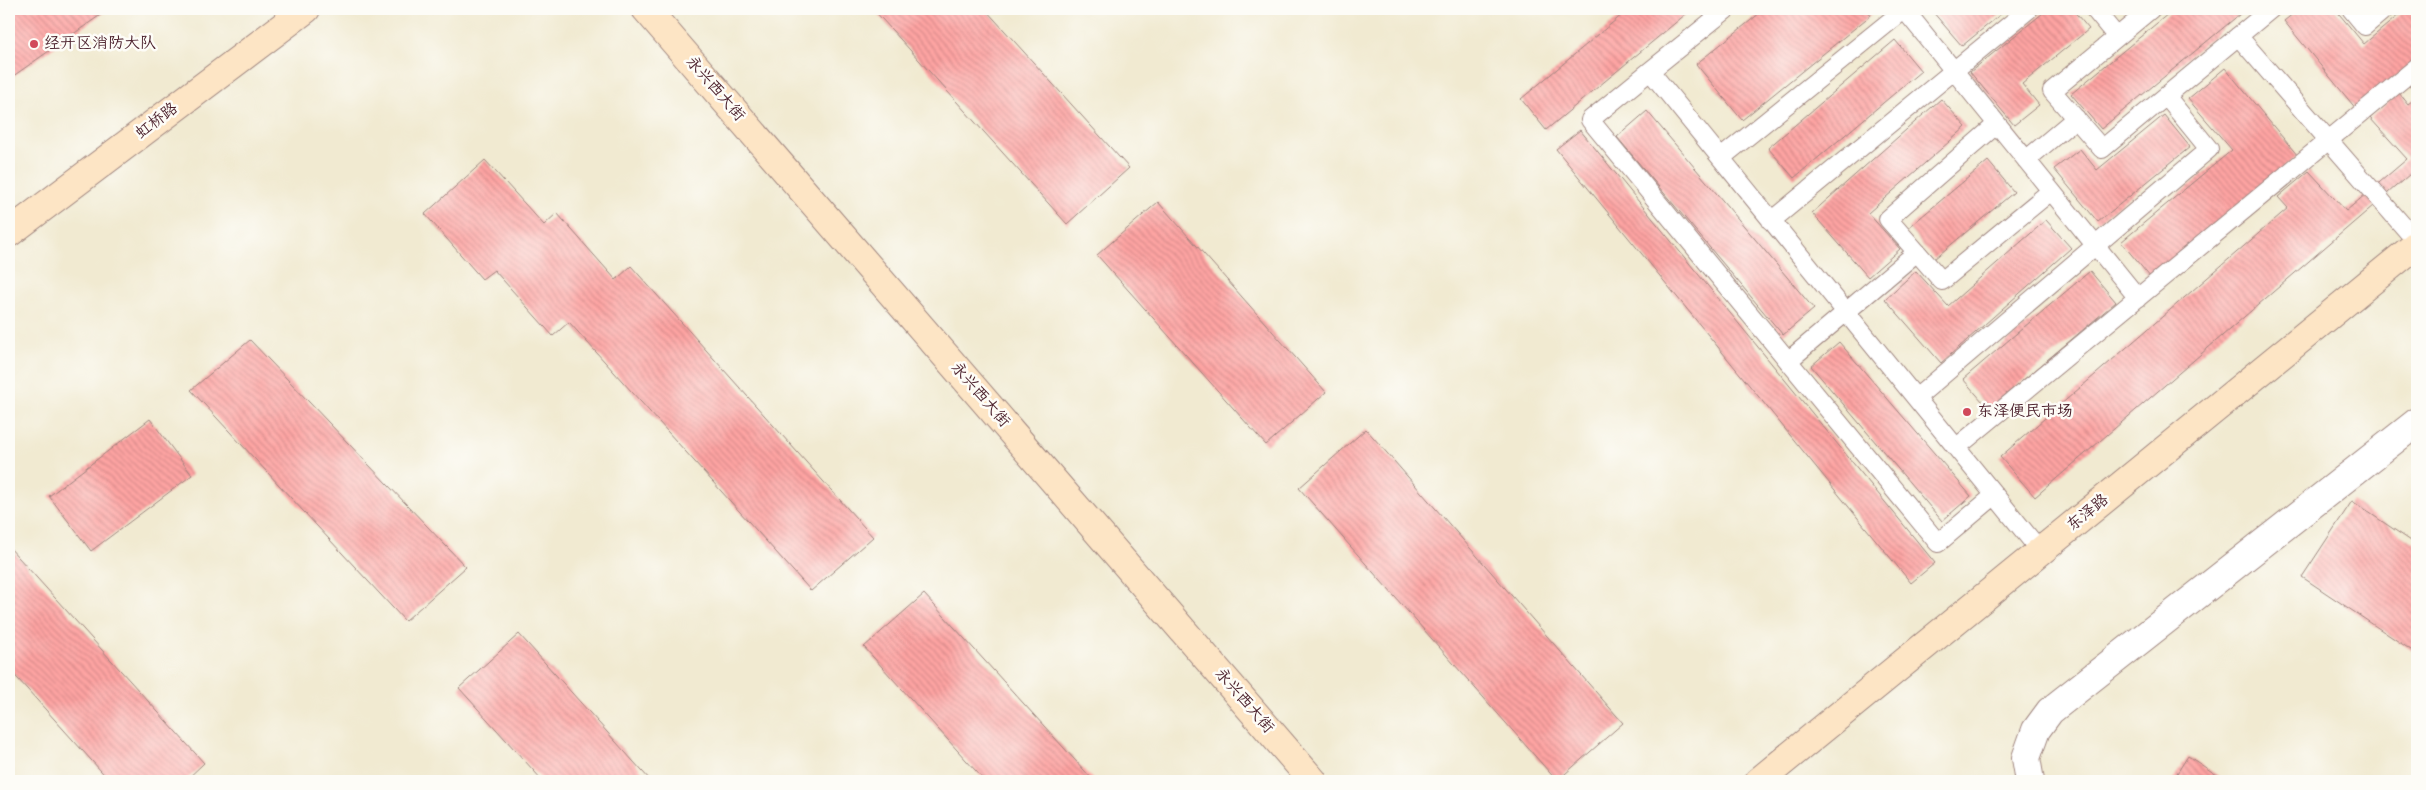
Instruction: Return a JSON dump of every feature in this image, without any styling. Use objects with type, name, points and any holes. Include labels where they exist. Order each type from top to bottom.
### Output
[{"type":"main road","name":"虹桥路","points":[[9,233],[306,9]]},
{"type":"main road","name":"永兴西大街","points":[[646,9],[1314,781]]},
{"type":"main road","name":"东泽路","points":[[1759,781],[2417,243]]},
{"type":"street","points":[[2030,781],[2026,758],[2036,730],[2050,711],[2417,422]]},
{"type":"lane","points":[[1727,9],[1590,120],[1938,542],[1995,495]]},
{"type":"lane","points":[[1721,158],[1905,9],[2138,298]]},
{"type":"lane","points":[[1771,221],[2029,9]]},
{"type":"lane","points":[[2094,9],[2117,37]]},
{"type":"lane","points":[[2151,9],[2052,91],[2102,149],[2271,9]]},
{"type":"lane","points":[[2351,9],[2365,26],[2385,9]]},
{"type":"lane","points":[[2238,36],[2417,243]]},
{"type":"lane","points":[[1956,448],[2417,67]]},
{"type":"lane","points":[[1650,71],[2041,552]]},
{"type":"lane","points":[[1916,398],[2208,149],[2166,96]]},
{"type":"lane","points":[[2026,160],[2076,118]]},
{"type":"lane","points":[[1997,124],[1888,219],[1942,281],[2051,191]]},
{"type":"lane","points":[[1788,361],[1917,252]]},
{"type":"building","name":"经开区消防大队","points":[[9,9],[109,9],[9,79]]},
{"type":"building","points":[[873,9],[985,9],[1129,168],[1067,224]]},
{"type":"building","points":[[1629,9],[1692,9],[1546,130],[1521,99]]},
{"type":"building","points":[[1765,9],[1867,9],[1871,15],[1742,120],[1696,64]]},
{"type":"building","points":[[1934,9],[2007,9],[1962,46],[1932,11]]},
{"type":"building","points":[[2048,9],[2072,9],[2089,29],[2022,84],[2039,105],[2014,125],[1970,72]]},
{"type":"building","points":[[2174,9],[2246,9],[2101,129],[2071,94]]},
{"type":"building","points":[[2299,9],[2335,9],[2364,44],[2406,9],[2417,9],[2417,60],[2357,110],[2284,21]]},
{"type":"building","points":[[1895,40],[1921,71],[1794,178],[1768,148]]},
{"type":"building","points":[[2225,68],[2298,156],[2151,278],[2121,242],[2232,150],[2188,99]]},
{"type":"building","points":[[2399,93],[2408,104],[2417,97],[2417,168],[2035,497],[2000,457],[2288,208],[2278,197],[2309,171],[2346,211],[2407,159],[2370,118]]},
{"type":"building","points":[[1941,99],[1966,127],[1868,213],[1900,249],[1868,277],[1812,213]]},
{"type":"building","points":[[1647,111],[1814,309],[1783,335],[1617,137]]},
{"type":"building","points":[[2164,115],[2190,147],[2098,222],[2054,169],[2080,149],[2097,170]]},
{"type":"building","points":[[1580,130],[1935,563],[1911,583],[1556,149]]},
{"type":"building","points":[[485,160],[544,225],[557,213],[616,280],[631,266],[873,537],[811,591],[569,322],[553,336],[494,270],[482,279],[425,214]]},
{"type":"building","points":[[1988,161],[2014,192],[1934,259],[1908,228]]},
{"type":"building","points":[[1158,202],[1326,392],[1266,445],[1097,255]]},
{"type":"building","points":[[2046,220],[2071,248],[1941,363],[1885,299],[1916,271],[1948,306]]},
{"type":"building","points":[[2090,271],[2116,302],[1989,409],[1963,379]]},
{"type":"building","points":[[250,340],[466,567],[405,621],[191,390]]},
{"type":"building","points":[[1839,342],[1971,496],[1942,521],[1811,366]]},
{"type":"building","points":[[150,419],[192,475],[91,551],[49,496]]},
{"type":"building","points":[[1366,429],[1623,723],[1557,781],[1299,488]]},
{"type":"building","points":[[2352,501],[2417,545],[2417,654],[2302,577]]},
{"type":"building","points":[[9,547],[204,763],[185,781],[110,781],[9,669]]},
{"type":"building","points":[[924,594],[1094,781],[985,781],[864,647]]},
{"type":"building","points":[[519,634],[651,781],[543,781],[459,688]]},
{"type":"building","points":[[2188,756],[2226,781],[2172,781]]},
{"type":"place","name":"经开区消防大队","points":[[34,44]]},
{"type":"place","name":"东泽便民市场","points":[[1967,412]]}]
